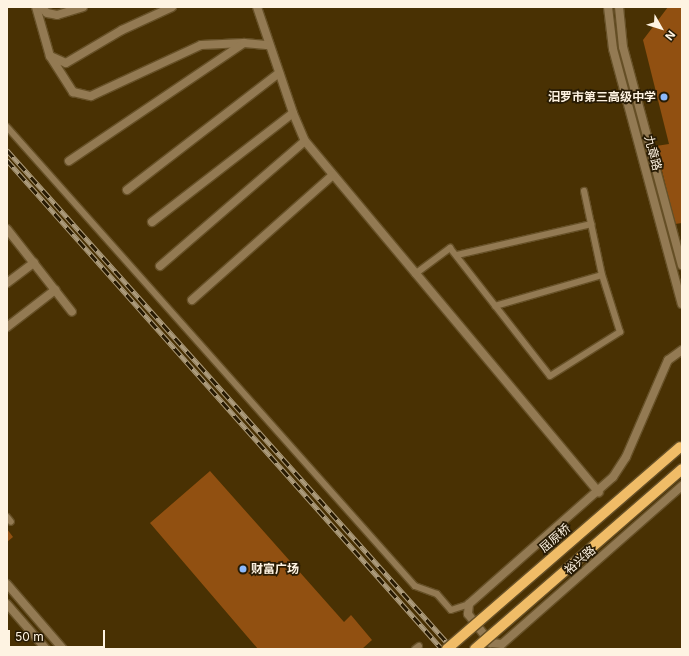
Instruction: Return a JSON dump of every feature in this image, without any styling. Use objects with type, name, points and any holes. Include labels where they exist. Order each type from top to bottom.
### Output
[{"type":"main road","name":"屈原桥","points":[[447,649],[680,447]]},
{"type":"main road","points":[[475,649],[682,469]]},
{"type":"street","points":[[36,7],[50,56],[73,92],[91,96],[201,45],[244,43],[269,45]]},
{"type":"street","points":[[40,7],[47,13],[58,16],[83,7]]},
{"type":"street","points":[[50,56],[66,63],[122,30],[172,7]]},
{"type":"street","points":[[257,7],[293,113],[305,141],[599,492]]},
{"type":"street","name":"九章路","points":[[608,7],[613,49],[682,304]]},
{"type":"street","points":[[619,7],[623,47],[682,265]]},
{"type":"street","points":[[69,162],[244,43]]},
{"type":"street","points":[[127,190],[279,73]]},
{"type":"street","points":[[152,222],[293,113]]},
{"type":"street","points":[[160,266],[305,141]]},
{"type":"street","points":[[192,300],[333,175]]},
{"type":"street","points":[[7,230],[72,312]]},
{"type":"street","points":[[7,283],[34,263]]},
{"type":"street","points":[[7,327],[55,290]]},
{"type":"street","points":[[469,604],[599,492],[613,478],[626,457],[668,360],[682,350]]},
{"type":"street","name":"裕兴路","points":[[469,604],[468,614],[492,644],[502,644],[682,486]]},
{"type":"street","points":[[7,584],[63,649]]},
{"type":"street","points":[[7,604],[46,649]]},
{"type":"lane","points":[[7,127],[415,586],[437,594],[451,610],[469,604]]},
{"type":"lane","points":[[415,274],[450,248],[457,255],[550,376],[620,332],[602,275],[584,191]]},
{"type":"lane","points":[[457,255],[591,224]]},
{"type":"lane","points":[[495,306],[602,275]]},
{"type":"building","name":"汨罗市第三高级中学","points":[[668,7],[682,7],[682,223],[675,224],[656,146],[669,144],[643,40]]},
{"type":"building","name":"财富广场","points":[[210,471],[344,622],[351,615],[372,640],[362,649],[258,649],[150,523]]},
{"type":"building","points":[[7,529],[13,537],[7,542]]},
{"type":"railway","points":[[7,150],[453,649]]},
{"type":"railway","points":[[7,160],[442,649]]},
{"type":"place","name":"汨罗市第三高级中学","points":[[664,97]]},
{"type":"place","name":"财富广场","points":[[243,569]]}]
